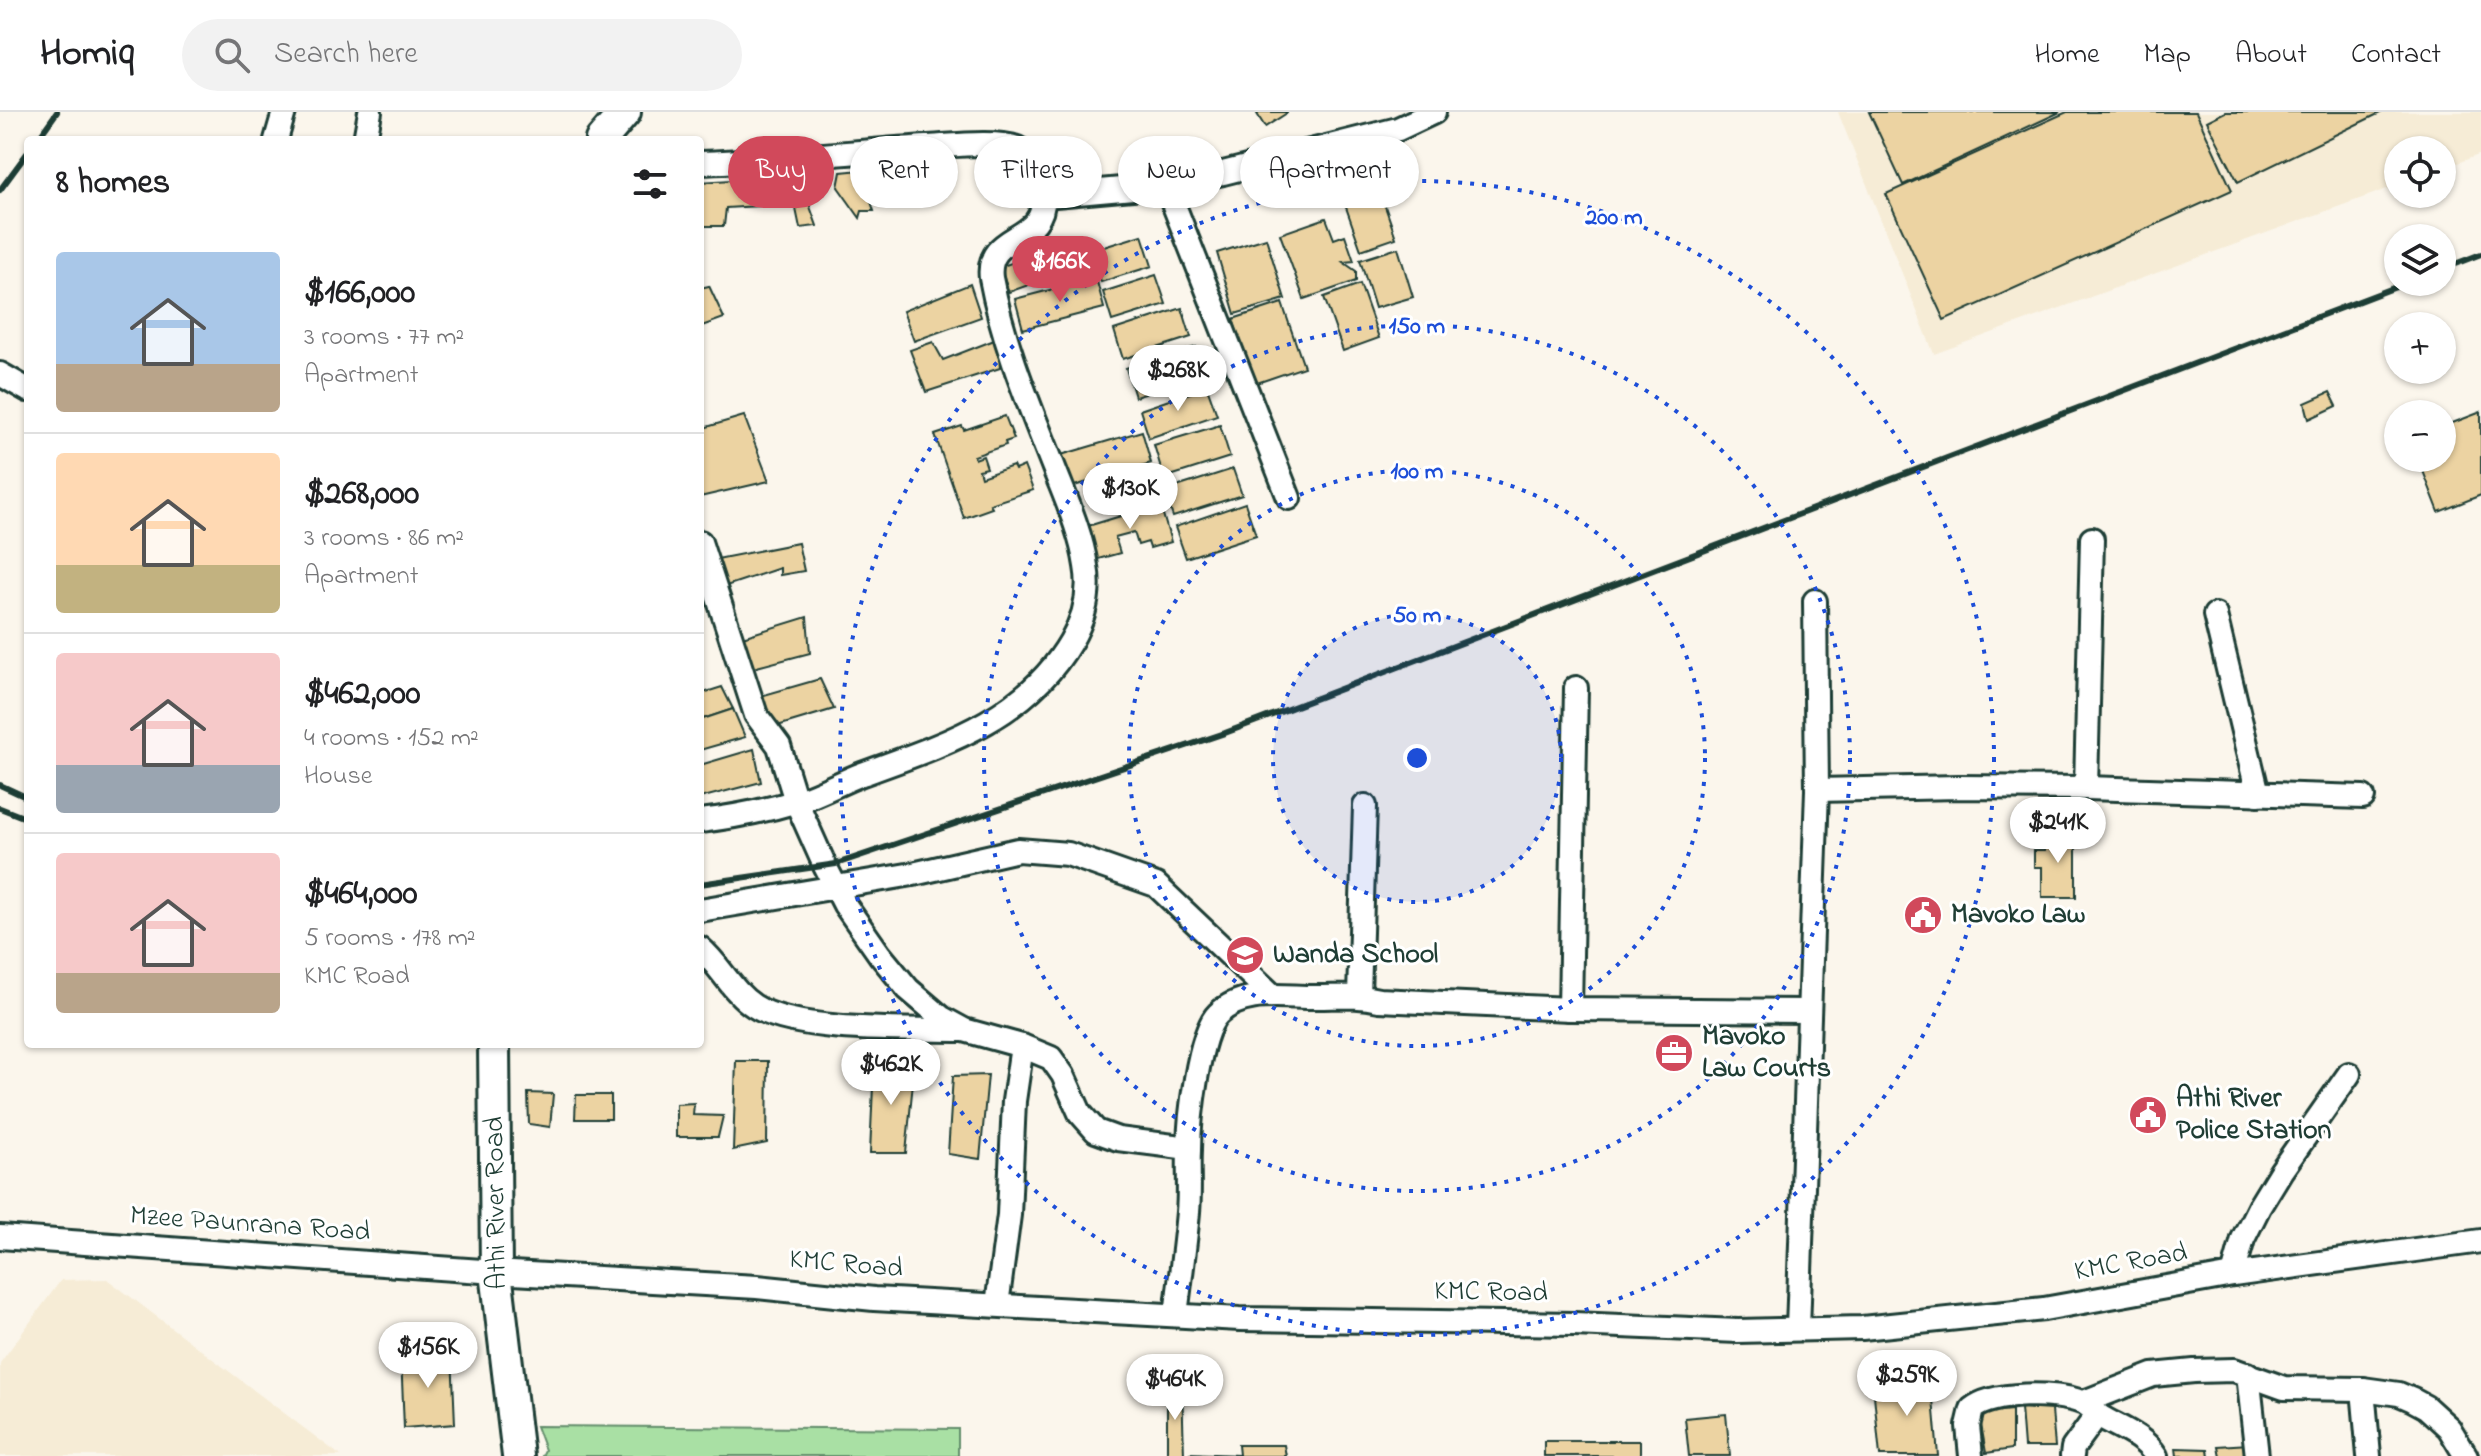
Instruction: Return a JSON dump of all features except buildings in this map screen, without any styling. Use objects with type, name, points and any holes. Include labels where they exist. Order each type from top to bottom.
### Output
[{"type":"main road","points":[[604,136],[624,112]]},
{"type":"main road","name":"Athi River Road","points":[[494,1048],[496,1272],[518,1456]]},
{"type":"street","points":[[277,136],[284,112]]},
{"type":"street","points":[[366,136],[370,112]]},
{"type":"street","points":[[1224,172],[1398,129],[1434,112]]},
{"type":"street","points":[[704,163],[974,145]]},
{"type":"street","points":[[704,821],[731,818],[796,801],[925,750],[1001,715],[1034,690],[1050,672],[1080,626],[1089,590],[1086,564],[1070,507],[1024,390],[994,296],[990,267],[1001,246],[1032,229],[1040,219],[1042,208]]},
{"type":"street","points":[[1175,208],[1289,498]]},
{"type":"street","points":[[0,374],[24,388]]},
{"type":"street","points":[[2086,788],[2092,539]]},
{"type":"street","points":[[704,554],[756,715],[779,746],[811,838],[863,931],[908,989],[942,1018],[964,1030],[1022,1046],[1051,1058],[1063,1075],[1080,1113],[1096,1131],[1118,1139],[1189,1148]]},
{"type":"street","points":[[1798,1329],[1817,790],[1815,601]]},
{"type":"street","points":[[2215,615],[2258,794]]},
{"type":"street","points":[[1570,1009],[1576,688]]},
{"type":"street","points":[[1817,790],[2086,788],[2363,797]]},
{"type":"street","points":[[1359,995],[1365,806]]},
{"type":"street","points":[[704,909],[836,887],[1018,850],[1068,854],[1130,873],[1156,885],[1272,995]]},
{"type":"street","points":[[704,951],[751,1005],[769,1014],[798,1021],[865,1027],[964,1030]]},
{"type":"street","points":[[1176,1315],[1189,1209],[1189,1148],[1200,1061],[1217,1015],[1236,1003],[1272,995],[1359,995],[1379,1000],[1570,1009],[1808,1011]]},
{"type":"street","points":[[997,1305],[1009,1215],[1014,1101],[1022,1046]]},
{"type":"street","points":[[2233,1275],[2243,1239],[2259,1207],[2349,1074]]},
{"type":"street","name":"Mzee Paunrana Road","points":[[0,1237],[496,1272]]},
{"type":"street","name":"KMC Road","points":[[496,1272],[757,1287],[874,1299],[1240,1319],[1574,1324],[1738,1331],[1862,1328],[2044,1309],[2233,1275],[2481,1241]]},
{"type":"street","points":[[2072,1456],[2090,1408],[2153,1375],[2234,1370],[2284,1388],[2363,1389],[2399,1394],[2426,1407],[2449,1428],[2466,1456]]},
{"type":"street","points":[[2248,1374],[2257,1456]]},
{"type":"street","points":[[2363,1389],[2369,1456]]},
{"type":"street","points":[[1971,1456],[1969,1417],[1978,1403],[2031,1395],[2060,1397],[2090,1408],[2137,1437],[2156,1456]]},
{"type":"shaded area","points":[[1838,112],[2481,112],[2481,154],[2456,164],[2456,136],[2384,136],[2384,190],[1934,354]]},
{"type":"shaded area","points":[[107,1279],[341,1456],[0,1456],[0,1363],[61,1280]]},
{"type":"green space","points":[[536,1426],[958,1429],[958,1456],[542,1456],[545,1450]]},
{"type":"railway","points":[[40,136],[57,112]]},
{"type":"railway","points":[[0,190],[24,157]]},
{"type":"railway","points":[[2456,264],[2481,254]]},
{"type":"railway","points":[[704,883],[836,864],[1225,733],[2384,292]]},
{"type":"railway","points":[[0,785],[24,796]]},
{"type":"railway","points":[[0,808],[24,817]]},
{"type":"place","name":"Mavoko Law","points":[[1923,915]]},
{"type":"place","name":"Wanda School","points":[[1245,955]]},
{"type":"place","name":"Mavoko Law Courts","points":[[1674,1053]]},
{"type":"place","name":"Athi River Police Station","points":[[2148,1115]]}]
